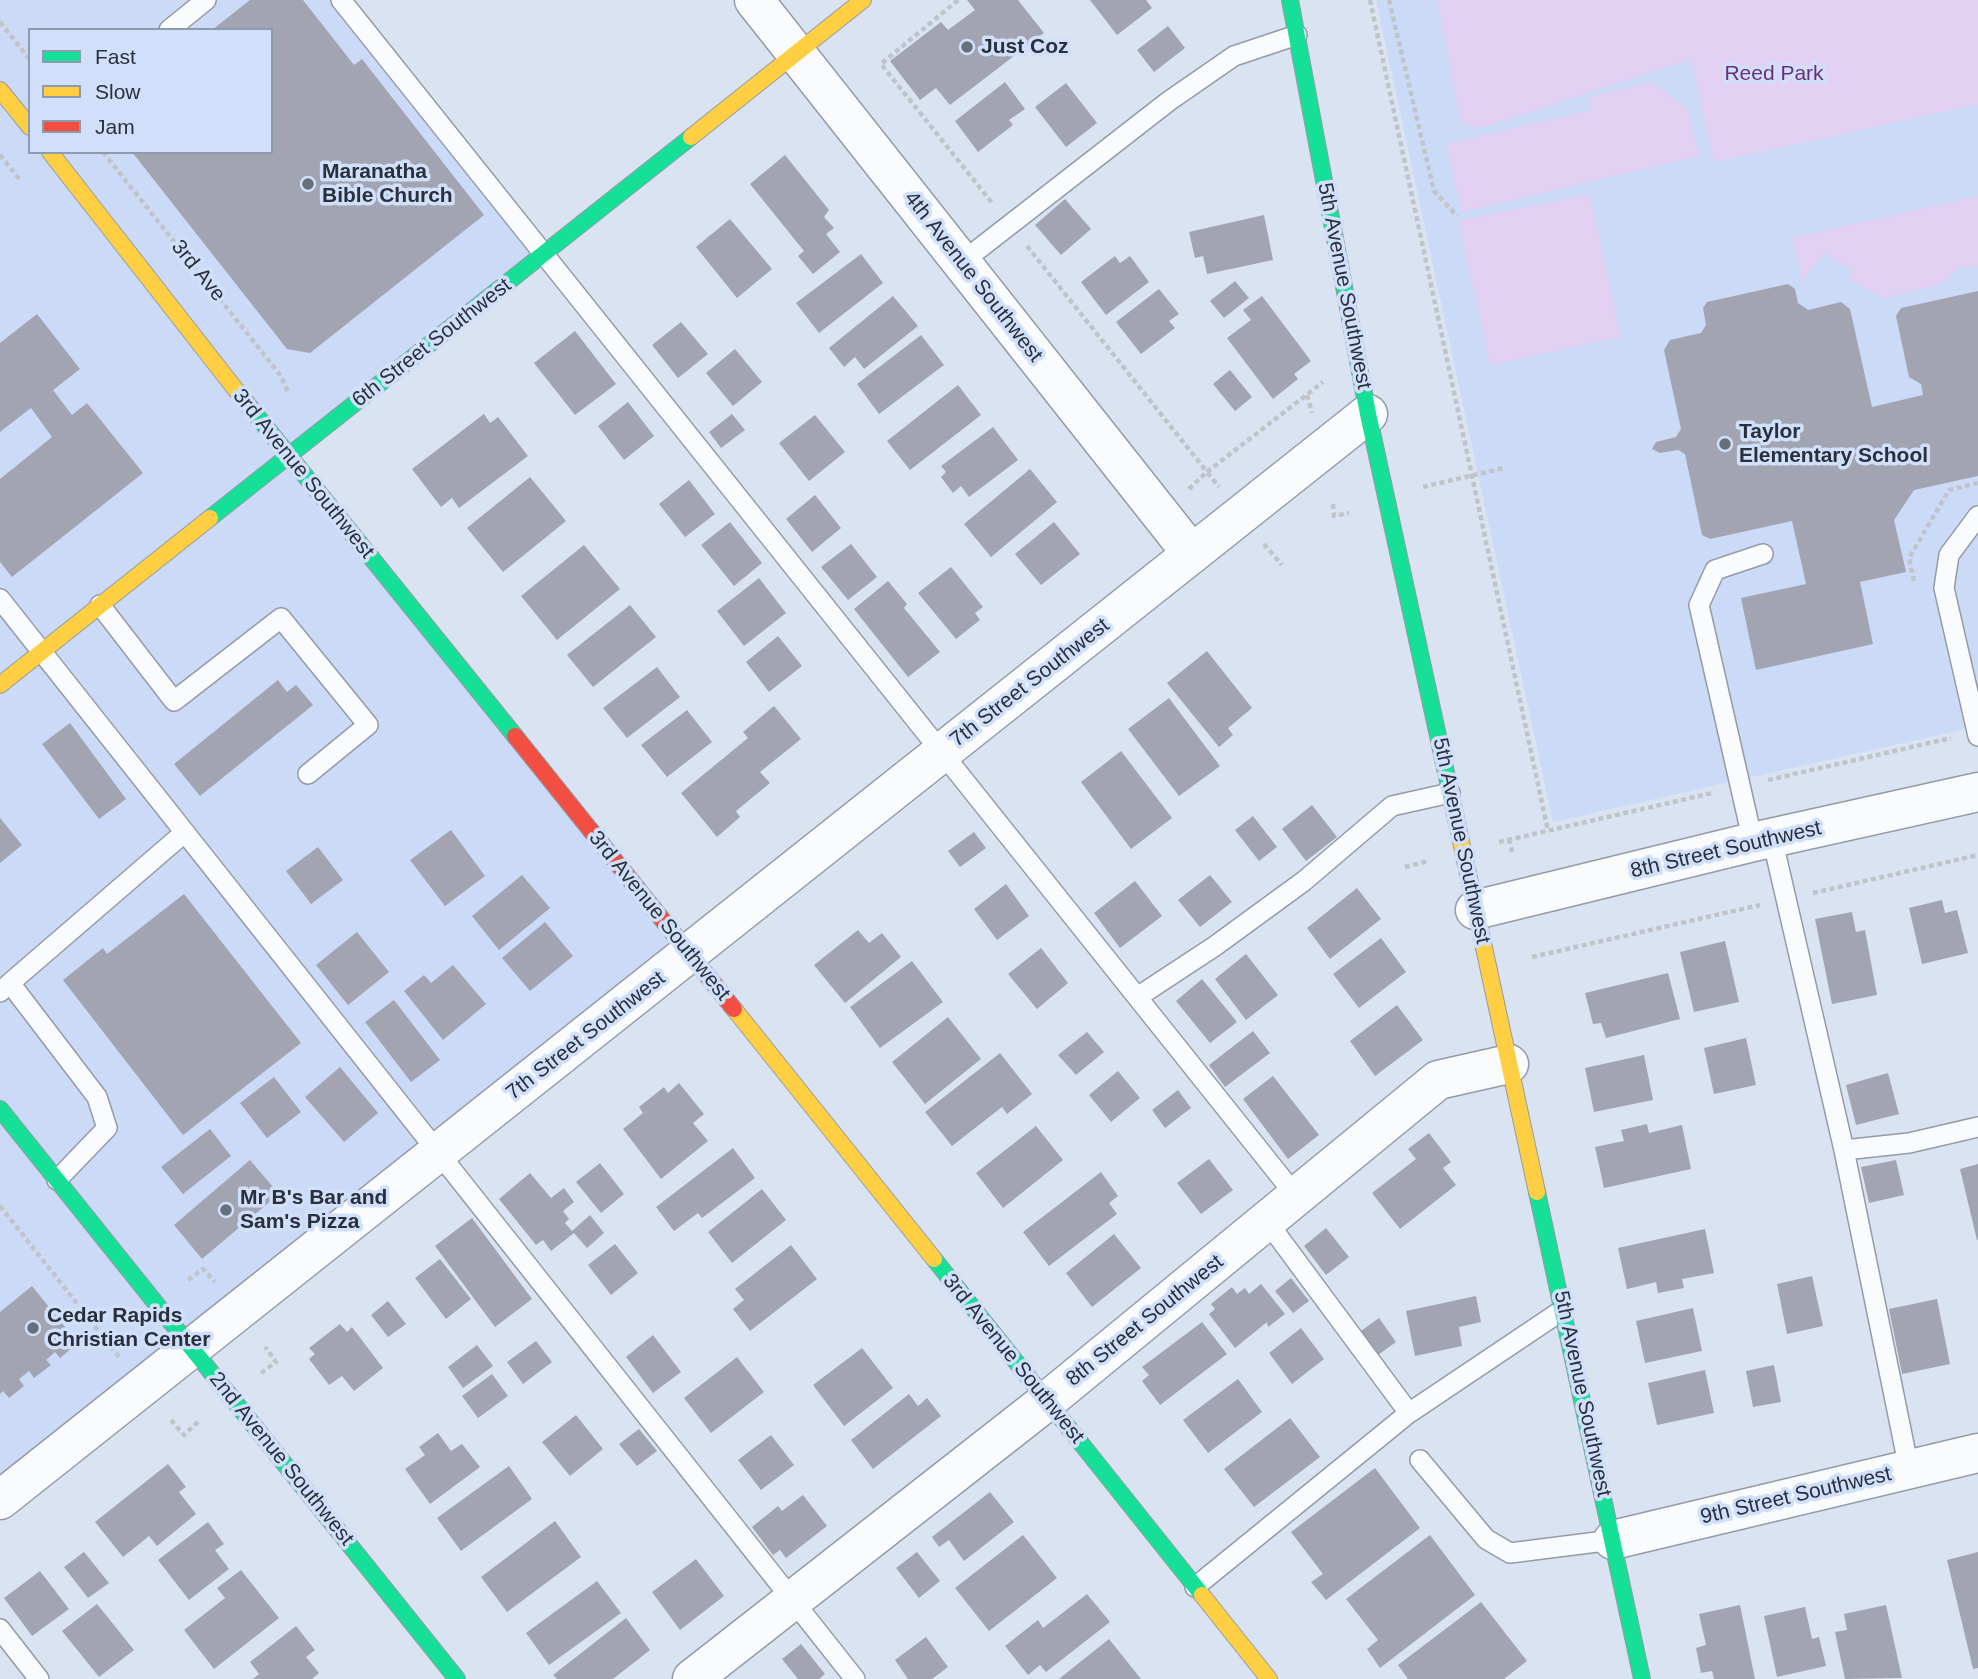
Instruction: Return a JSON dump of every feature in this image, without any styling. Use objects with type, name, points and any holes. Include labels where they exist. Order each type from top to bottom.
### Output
[{"type":"main road","name":"6th Street Southwest","points":[[0,685],[863,0]]},
{"type":"main road","name":"5th Avenue Southwest","points":[[1290,0],[1368,414],[1642,1679]]},
{"type":"main road","points":[[0,90],[28,125]]},
{"type":"main road","name":"3rd Avenue Southwest","points":[[52,154],[288,456],[690,953],[1269,1679]]},
{"type":"main road","name":"2nd Avenue Southwest","points":[[0,1109],[457,1679]]},
{"type":"street","name":"4th Avenue Southwest","points":[[754,0],[1192,554]]},
{"type":"street","name":"7th Street Southwest","points":[[0,1500],[190,1346],[437,1154],[1368,414]]},
{"type":"street","name":"8th Street Southwest","points":[[1475,910],[1763,840],[1978,792]]},
{"type":"street","name":"8th Street Southwest","points":[[692,1679],[1047,1401],[1438,1080],[1508,1064]]},
{"type":"street","name":"9th Street Southwest","points":[[1613,1540],[1978,1452]]},
{"type":"lane","points":[[171,28],[206,0]]},
{"type":"lane","points":[[341,0],[941,754],[1139,996],[1297,1196]]},
{"type":"lane","points":[[961,262],[1169,101],[1234,56],[1297,35]]},
{"type":"lane","points":[[1978,516],[1950,555],[1944,589],[1978,733]]},
{"type":"lane","points":[[1763,554],[1715,570],[1699,605],[1763,840],[1786,899],[1844,1150],[1909,1469]]},
{"type":"lane","points":[[0,599],[855,1679]]},
{"type":"lane","points":[[100,605],[174,701],[281,618],[368,725],[308,774]]},
{"type":"lane","points":[[1139,996],[1215,946],[1304,881],[1392,806],[1450,793]]},
{"type":"lane","points":[[57,1180],[107,1128],[97,1097],[5,988],[184,833]]},
{"type":"lane","points":[[1844,1150],[1909,1143],[1978,1127]]},
{"type":"lane","points":[[1266,1220],[1409,1413]]},
{"type":"lane","points":[[1195,1587],[1409,1413],[1564,1309]]},
{"type":"lane","points":[[1420,1460],[1486,1539],[1510,1553],[1613,1540]]},
{"type":"lane","points":[[0,1629],[39,1679]]},
{"type":"path","points":[[1370,0],[1548,831]]},
{"type":"path","points":[[1390,0],[1434,191],[1457,216]]},
{"type":"path","points":[[0,22],[28,57]]},
{"type":"path","name":"3rd Ave","points":[[105,154],[281,376],[288,392]]},
{"type":"path","points":[[1189,489],[1323,382],[1321,369]]},
{"type":"path","points":[[1422,487],[1504,468]]},
{"type":"path","points":[[1207,472],[1226,496]]},
{"type":"path","points":[[1333,504],[1334,516],[1349,513]]},
{"type":"path","points":[[1261,541],[1282,565]]},
{"type":"path","points":[[1509,839],[1513,855]]},
{"type":"path","points":[[1532,957],[1978,855]]},
{"type":"path","points":[[1405,867],[1429,861]]},
{"type":"path","points":[[0,1206],[120,1359]]},
{"type":"path","points":[[188,1280],[203,1269],[218,1285]]},
{"type":"path","points":[[260,1373],[276,1362],[265,1347]]},
{"type":"path","points":[[171,1420],[184,1435],[201,1419]]},
{"type":"shaded area","points":[[0,0],[341,0],[543,254],[289,456],[689,953],[0,1501]]},
{"type":"shaded area","name":"Taylor Elementary School","points":[[1376,0],[1678,0],[1715,162],[1978,104],[1978,726],[1553,822]]},
{"type":"green space","name":"Reed Park","points":[[1437,0],[1978,0],[1978,104],[1714,162],[1691,59],[1481,128],[1461,123]]},
{"type":"green space","points":[[1652,82],[1687,108],[1699,156],[1462,212],[1446,144],[1591,110],[1588,97]]},
{"type":"green space","points":[[1590,194],[1621,337],[1490,365],[1458,221]]},
{"type":"green space","points":[[1978,196],[1978,267],[1958,268],[1939,285],[1883,298],[1850,280],[1851,269],[1825,253],[1802,281],[1792,238]]},
{"type":"building","name":"Maranatha Bible Church","points":[[250,0],[303,0],[354,65],[362,59],[484,215],[310,353],[287,349],[134,154],[273,154],[273,28],[215,28]]},
{"type":"building","name":"Just Coz","points":[[967,0],[1018,0],[1044,33],[950,105],[936,88],[920,100],[890,61],[941,22],[948,30],[975,10]]},
{"type":"building","points":[[1090,0],[1146,0],[1152,8],[1117,35]]},
{"type":"building","points":[[1168,26],[1185,48],[1154,72],[1137,50]]},
{"type":"building","points":[[1005,82],[1025,109],[1009,120],[1013,125],[978,152],[955,121]]},
{"type":"building","points":[[1066,83],[1097,123],[1066,147],[1035,107]]},
{"type":"building","points":[[785,155],[829,210],[824,217],[834,228],[826,234],[840,252],[813,274],[798,256],[804,251],[750,184]]},
{"type":"building","points":[[1065,199],[1091,229],[1061,255],[1035,225]]},
{"type":"building","points":[[1264,215],[1273,260],[1207,274],[1203,256],[1195,258],[1189,232]]},
{"type":"building","points":[[730,219],[772,269],[737,298],[696,247]]},
{"type":"building","points":[[861,254],[883,283],[819,333],[796,303]]},
{"type":"building","points":[[1115,256],[1120,263],[1130,256],[1149,282],[1106,315],[1081,282]]},
{"type":"building","points":[[1235,281],[1249,298],[1224,318],[1210,301]]},
{"type":"building","points":[[1788,284],[1795,289],[1798,303],[1808,310],[1841,302],[1850,309],[1872,407],[1923,395],[1921,384],[1909,377],[1896,316],[1901,308],[1978,291],[1978,476],[1914,490],[1894,520],[1906,572],[1860,582],[1873,644],[1756,670],[1741,598],[1806,584],[1792,521],[1710,539],[1702,535],[1685,454],[1678,450],[1660,453],[1652,449],[1656,442],[1676,437],[1681,429],[1664,350],[1670,340],[1701,333],[1706,325],[1703,308],[1707,302]]},
{"type":"building","points":[[1159,289],[1179,314],[1169,321],[1175,328],[1141,354],[1116,322]]},
{"type":"building","points":[[893,296],[918,326],[864,369],[855,357],[844,367],[829,348]]},
{"type":"building","points":[[1262,296],[1311,361],[1294,374],[1298,379],[1273,399],[1227,338],[1251,320],[1243,310]]},
{"type":"building","points":[[37,314],[80,369],[53,390],[72,415],[87,403],[143,473],[12,577],[0,562],[0,479],[52,437],[31,408],[0,432],[0,343]]},
{"type":"building","points":[[681,322],[708,354],[678,378],[652,345]]},
{"type":"building","points":[[575,331],[616,384],[575,415],[534,363]]},
{"type":"building","points":[[921,335],[944,365],[879,414],[857,384]]},
{"type":"building","points":[[735,349],[762,382],[733,406],[706,373]]},
{"type":"building","points":[[1230,370],[1252,397],[1235,411],[1213,384]]},
{"type":"building","points":[[958,385],[981,415],[910,470],[887,441]]},
{"type":"building","points":[[628,402],[654,436],[624,460],[598,426]]},
{"type":"building","points":[[484,414],[490,423],[498,417],[528,456],[459,508],[452,498],[441,507],[412,469]]},
{"type":"building","points":[[732,414],[745,430],[721,448],[709,432]]},
{"type":"building","points":[[815,415],[845,452],[809,481],[779,443]]},
{"type":"building","points":[[993,427],[1018,460],[969,497],[961,486],[953,493],[941,477],[946,472],[941,466]]},
{"type":"building","points":[[1030,469],[1057,502],[991,557],[964,524]]},
{"type":"building","points":[[530,477],[566,521],[503,572],[467,528]]},
{"type":"building","points":[[689,480],[715,514],[685,537],[659,504]]},
{"type":"building","points":[[815,495],[841,528],[812,552],[786,519]]},
{"type":"building","points":[[730,522],[762,563],[734,586],[701,545]]},
{"type":"building","points":[[1054,522],[1080,554],[1041,585],[1015,554]]},
{"type":"building","points":[[851,544],[877,577],[848,600],[821,567]]},
{"type":"building","points":[[584,545],[620,589],[557,640],[521,596]]},
{"type":"building","points":[[951,567],[983,607],[975,613],[980,620],[956,639],[918,593]]},
{"type":"building","points":[[759,578],[786,613],[744,646],[717,611]]},
{"type":"building","points":[[888,581],[907,604],[904,608],[940,652],[908,677],[854,609]]},
{"type":"building","points":[[630,605],[656,637],[593,687],[567,655]]},
{"type":"building","points":[[778,636],[802,666],[769,692],[746,662]]},
{"type":"building","points":[[1207,651],[1252,708],[1228,728],[1233,735],[1219,747],[1167,683]]},
{"type":"building","points":[[657,667],[680,697],[627,738],[603,708]]},
{"type":"building","points":[[278,680],[287,692],[296,685],[313,705],[200,796],[174,764]]},
{"type":"building","points":[[1169,698],[1220,766],[1179,796],[1128,729]]},
{"type":"building","points":[[774,706],[801,739],[760,772],[770,783],[736,811],[740,817],[717,837],[681,793],[748,738],[743,732]]},
{"type":"building","points":[[687,710],[712,742],[667,777],[641,745]]},
{"type":"building","points":[[70,723],[126,799],[99,819],[42,744]]},
{"type":"building","points":[[1121,751],[1172,818],[1131,849],[1081,782]]},
{"type":"building","points":[[1312,805],[1337,837],[1306,861],[1282,829]]},
{"type":"building","points":[[1253,816],[1277,847],[1259,861],[1235,830]]},
{"type":"building","points":[[0,818],[22,845],[0,863]]},
{"type":"building","points":[[451,830],[485,876],[445,906],[410,860]]},
{"type":"building","points":[[974,832],[986,848],[960,867],[948,851]]},
{"type":"building","points":[[318,847],[343,880],[311,904],[286,871]]},
{"type":"building","points":[[522,875],[550,908],[499,950],[472,916]]},
{"type":"building","points":[[1210,875],[1232,902],[1200,927],[1178,900]]},
{"type":"building","points":[[1135,881],[1162,916],[1120,948],[1094,913]]},
{"type":"building","points":[[1006,884],[1029,916],[997,940],[974,909]]},
{"type":"building","points":[[1357,888],[1381,919],[1330,959],[1307,928]]},
{"type":"building","points":[[184,894],[301,1043],[183,1135],[63,980],[103,948],[107,954]]},
{"type":"building","points":[[1942,900],[1945,913],[1957,910],[1968,953],[1922,964],[1909,908]]},
{"type":"building","points":[[1852,912],[1856,932],[1865,930],[1877,995],[1832,1004],[1815,919]]},
{"type":"building","points":[[545,922],[573,956],[530,991],[502,958]]},
{"type":"building","points":[[858,930],[869,943],[882,933],[901,957],[845,1003],[814,965]]},
{"type":"building","points":[[357,932],[389,972],[348,1005],[316,965]]},
{"type":"building","points":[[1381,938],[1406,972],[1359,1008],[1333,974]]},
{"type":"building","points":[[1725,941],[1739,1002],[1694,1012],[1680,952]]},
{"type":"building","points":[[1041,948],[1068,983],[1037,1009],[1008,974]]},
{"type":"building","points":[[1246,954],[1278,995],[1246,1020],[1215,979]]},
{"type":"building","points":[[912,961],[943,1002],[880,1048],[850,1007]]},
{"type":"building","points":[[453,965],[486,1004],[443,1040],[404,991],[424,975],[431,983]]},
{"type":"building","points":[[1668,973],[1680,1019],[1606,1038],[1601,1023],[1593,1024],[1585,993]]},
{"type":"building","points":[[1202,979],[1237,1022],[1210,1043],[1176,1001]]},
{"type":"building","points":[[394,1000],[440,1060],[411,1082],[365,1022]]},
{"type":"building","points":[[1397,1005],[1423,1040],[1375,1076],[1350,1041]]},
{"type":"building","points":[[948,1017],[981,1059],[925,1104],[892,1062]]},
{"type":"building","points":[[1253,1031],[1270,1053],[1225,1087],[1209,1065]]},
{"type":"building","points":[[1087,1032],[1104,1052],[1076,1075],[1058,1055]]},
{"type":"building","points":[[1746,1038],[1756,1085],[1714,1094],[1704,1048]]},
{"type":"building","points":[[1000,1053],[1032,1094],[1007,1114],[1002,1107],[952,1146],[925,1112]]},
{"type":"building","points":[[1644,1055],[1653,1100],[1594,1112],[1585,1068]]},
{"type":"building","points":[[340,1067],[378,1113],[344,1142],[305,1097]]},
{"type":"building","points":[[1118,1071],[1140,1098],[1111,1122],[1089,1095]]},
{"type":"building","points":[[1888,1073],[1899,1114],[1856,1125],[1846,1085]]},
{"type":"building","points":[[1273,1076],[1319,1135],[1288,1159],[1243,1099]]},
{"type":"building","points":[[274,1077],[301,1112],[267,1138],[240,1103]]},
{"type":"building","points":[[679,1083],[704,1114],[693,1123],[708,1141],[661,1179],[623,1129],[643,1113],[639,1107],[664,1087],[668,1093]]},
{"type":"building","points":[[1178,1090],[1191,1108],[1165,1128],[1152,1110]]},
{"type":"building","points":[[1647,1124],[1649,1133],[1682,1125],[1691,1169],[1604,1188],[1595,1147],[1624,1141],[1621,1130]]},
{"type":"building","points":[[1036,1126],[1063,1160],[1003,1208],[976,1173]]},
{"type":"building","points":[[210,1129],[231,1156],[183,1194],[161,1167]]},
{"type":"building","points":[[1429,1133],[1451,1162],[1443,1168],[1456,1185],[1400,1229],[1372,1193],[1416,1159],[1408,1149]]},
{"type":"building","points":[[733,1148],[755,1178],[702,1218],[698,1213],[674,1231],[656,1207]]},
{"type":"building","points":[[1209,1159],[1233,1190],[1201,1214],[1177,1183]]},
{"type":"building","name":"Mr B's Bar and Sam's Pizza","points":[[250,1160],[279,1194],[202,1259],[174,1225]]},
{"type":"building","points":[[1896,1160],[1904,1195],[1869,1203],[1861,1167]]},
{"type":"building","points":[[600,1163],[624,1194],[601,1213],[576,1182]]},
{"type":"building","points":[[1978,1164],[1978,1240],[1977,1240],[1960,1169]]},
{"type":"building","points":[[1101,1172],[1118,1196],[1109,1203],[1117,1214],[1049,1266],[1023,1232]]},
{"type":"building","points":[[530,1173],[551,1198],[564,1188],[574,1202],[563,1211],[569,1219],[565,1223],[572,1231],[590,1215],[604,1233],[587,1248],[574,1233],[551,1251],[543,1240],[536,1245],[499,1199]]},
{"type":"building","points":[[762,1189],[786,1220],[732,1263],[708,1232]]},
{"type":"building","points":[[472,1218],[532,1299],[495,1327],[435,1246]]},
{"type":"building","points":[[1326,1228],[1349,1257],[1326,1275],[1304,1246]]},
{"type":"building","points":[[1705,1229],[1714,1273],[1682,1279],[1684,1288],[1658,1293],[1656,1282],[1627,1289],[1618,1248]]},
{"type":"building","points":[[1114,1234],[1141,1268],[1092,1307],[1066,1273]]},
{"type":"building","points":[[615,1244],[638,1273],[611,1295],[588,1265]]},
{"type":"building","points":[[791,1245],[817,1279],[750,1331],[733,1309],[744,1300],[735,1289]]},
{"type":"building","points":[[440,1259],[471,1299],[446,1319],[415,1278]]},
{"type":"building","points":[[1812,1276],[1823,1326],[1787,1334],[1777,1284]]},
{"type":"building","points":[[1291,1278],[1309,1301],[1293,1313],[1275,1291]]},
{"type":"building","points":[[1261,1284],[1285,1314],[1268,1327],[1267,1322],[1235,1348],[1209,1314],[1215,1309],[1211,1304],[1232,1287],[1237,1294],[1245,1288],[1249,1294]]},
{"type":"building","name":"Cedar Rapids Christian Center","points":[[32,1286],[78,1343],[60,1358],[55,1352],[46,1360],[51,1365],[34,1378],[29,1371],[19,1379],[24,1386],[9,1398],[3,1391],[0,1394],[0,1312]]},
{"type":"building","points":[[1476,1296],[1481,1322],[1459,1327],[1462,1346],[1415,1356],[1406,1311]]},
{"type":"building","points":[[1937,1299],[1950,1364],[1902,1374],[1889,1309]]},
{"type":"building","points":[[388,1301],[406,1324],[388,1337],[371,1315]]},
{"type":"building","points":[[1693,1308],[1702,1351],[1645,1363],[1636,1321]]},
{"type":"building","points":[[1379,1318],[1396,1342],[1378,1355],[1361,1331]]},
{"type":"building","points":[[1202,1322],[1227,1354],[1160,1405],[1142,1381],[1149,1375],[1142,1367]]},
{"type":"building","points":[[340,1324],[347,1332],[352,1327],[383,1368],[354,1391],[342,1376],[329,1385],[309,1359],[315,1354],[309,1348]]},
{"type":"building","points":[[1301,1328],[1324,1359],[1292,1384],[1269,1353]]},
{"type":"building","points":[[653,1335],[681,1372],[653,1393],[626,1357]]},
{"type":"building","points":[[536,1341],[552,1362],[523,1384],[507,1362]]},
{"type":"building","points":[[477,1345],[493,1366],[463,1388],[448,1367]]},
{"type":"building","points":[[862,1348],[893,1388],[844,1426],[813,1385]]},
{"type":"building","points":[[737,1357],[764,1392],[711,1433],[684,1398]]},
{"type":"building","points":[[1774,1365],[1781,1402],[1753,1407],[1746,1371]]},
{"type":"building","points":[[1705,1370],[1714,1413],[1657,1425],[1648,1383]]},
{"type":"building","points":[[492,1374],[508,1396],[478,1418],[462,1396]]},
{"type":"building","points":[[1238,1379],[1262,1412],[1208,1453],[1183,1420]]},
{"type":"building","points":[[909,1394],[918,1406],[927,1398],[941,1416],[873,1469],[851,1440]]},
{"type":"building","points":[[576,1415],[603,1449],[570,1476],[542,1442]]},
{"type":"building","points":[[1290,1418],[1320,1457],[1254,1507],[1224,1469]]},
{"type":"building","points":[[639,1429],[657,1451],[637,1466],[619,1444]]},
{"type":"building","points":[[438,1433],[451,1451],[462,1444],[480,1467],[430,1504],[405,1469],[425,1455],[419,1447]]},
{"type":"building","points":[[771,1435],[794,1465],[761,1490],[738,1460]]},
{"type":"building","points":[[168,1464],[186,1487],[179,1492],[196,1514],[157,1546],[149,1536],[123,1557],[95,1522]]},
{"type":"building","points":[[509,1466],[532,1499],[461,1551],[437,1518]]},
{"type":"building","points":[[1375,1468],[1420,1528],[1326,1600],[1311,1582],[1323,1574],[1291,1532]]},
{"type":"building","points":[[990,1492],[1014,1522],[964,1561],[949,1540],[939,1547],[932,1537]]},
{"type":"building","points":[[803,1495],[827,1526],[786,1558],[780,1550],[773,1555],[752,1527],[778,1506],[782,1511]]},
{"type":"building","points":[[555,1521],[581,1557],[507,1612],[481,1577]]},
{"type":"building","points":[[208,1522],[224,1544],[215,1550],[229,1569],[189,1600],[158,1560]]},
{"type":"building","points":[[1023,1535],[1057,1578],[989,1631],[955,1588]]},
{"type":"building","points":[[1430,1535],[1475,1595],[1380,1668],[1367,1649],[1378,1640],[1346,1599]]},
{"type":"building","points":[[84,1552],[109,1583],[88,1598],[64,1567]]},
{"type":"building","points":[[917,1552],[940,1581],[919,1598],[896,1568]]},
{"type":"building","points":[[1978,1552],[1978,1668],[1973,1669],[1947,1560]]},
{"type":"building","points":[[696,1559],[724,1596],[680,1630],[652,1592]]},
{"type":"building","points":[[241,1570],[279,1618],[214,1669],[184,1630],[225,1598],[217,1588]]},
{"type":"building","points":[[40,1571],[69,1609],[32,1636],[4,1598]]},
{"type":"building","points":[[597,1581],[621,1613],[549,1665],[526,1633]]},
{"type":"building","points":[[1087,1594],[1110,1622],[1046,1672],[1040,1665],[1028,1675],[1005,1646],[1038,1620],[1043,1628]]},
{"type":"building","points":[[1481,1602],[1527,1661],[1504,1679],[1408,1679],[1398,1665]]},
{"type":"building","points":[[97,1604],[134,1650],[99,1677],[62,1631]]},
{"type":"building","points":[[1740,1605],[1755,1679],[1714,1679],[1712,1671],[1701,1673],[1696,1648],[1706,1645],[1699,1614]]},
{"type":"building","points":[[1886,1605],[1902,1678],[1845,1679],[1835,1632],[1847,1630],[1844,1614]]},
{"type":"building","points":[[1805,1607],[1812,1639],[1819,1637],[1826,1666],[1777,1677],[1764,1616]]},
{"type":"building","points":[[626,1618],[650,1650],[613,1679],[557,1679],[553,1675]]},
{"type":"building","points":[[296,1626],[315,1650],[306,1657],[319,1673],[312,1679],[253,1679],[259,1674],[250,1662]]},
{"type":"building","points":[[926,1637],[948,1667],[932,1679],[908,1679],[895,1660]]},
{"type":"building","points":[[1109,1639],[1141,1679],[1059,1679]]},
{"type":"building","points":[[801,1644],[825,1674],[819,1679],[798,1679],[782,1659]]},
{"type":"traffic: fast","points":[[1290,0],[1368,414],[1460,837]]},
{"type":"traffic: fast","points":[[210,518],[691,137]]},
{"type":"traffic: fast","points":[[236,390],[515,736]]},
{"type":"traffic: fast","points":[[0,1109],[457,1679]]},
{"type":"traffic: fast","points":[[1537,1192],[1642,1679]]},
{"type":"traffic: fast","points":[[934,1259],[1202,1595]]},
{"type":"traffic: slow","points":[[691,137],[863,0]]},
{"type":"traffic: slow","points":[[0,90],[28,125]]},
{"type":"traffic: slow","points":[[52,154],[236,390]]},
{"type":"traffic: slow","points":[[0,685],[210,518]]},
{"type":"traffic: slow","points":[[1460,837],[1537,1192]]},
{"type":"traffic: slow","points":[[734,1009],[934,1259]]},
{"type":"traffic: slow","points":[[1202,1595],[1269,1679]]},
{"type":"traffic: jam","points":[[515,736],[734,1009]]},
{"type":"place","name":"Just Coz","points":[[967,47]]},
{"type":"place","name":"Maranatha Bible Church","points":[[308,184]]},
{"type":"place","name":"Taylor Elementary School","points":[[1725,444]]},
{"type":"place","name":"Mr B's Bar and Sam's Pizza","points":[[226,1210]]},
{"type":"place","name":"Cedar Rapids Christian Center","points":[[33,1328]]}]
